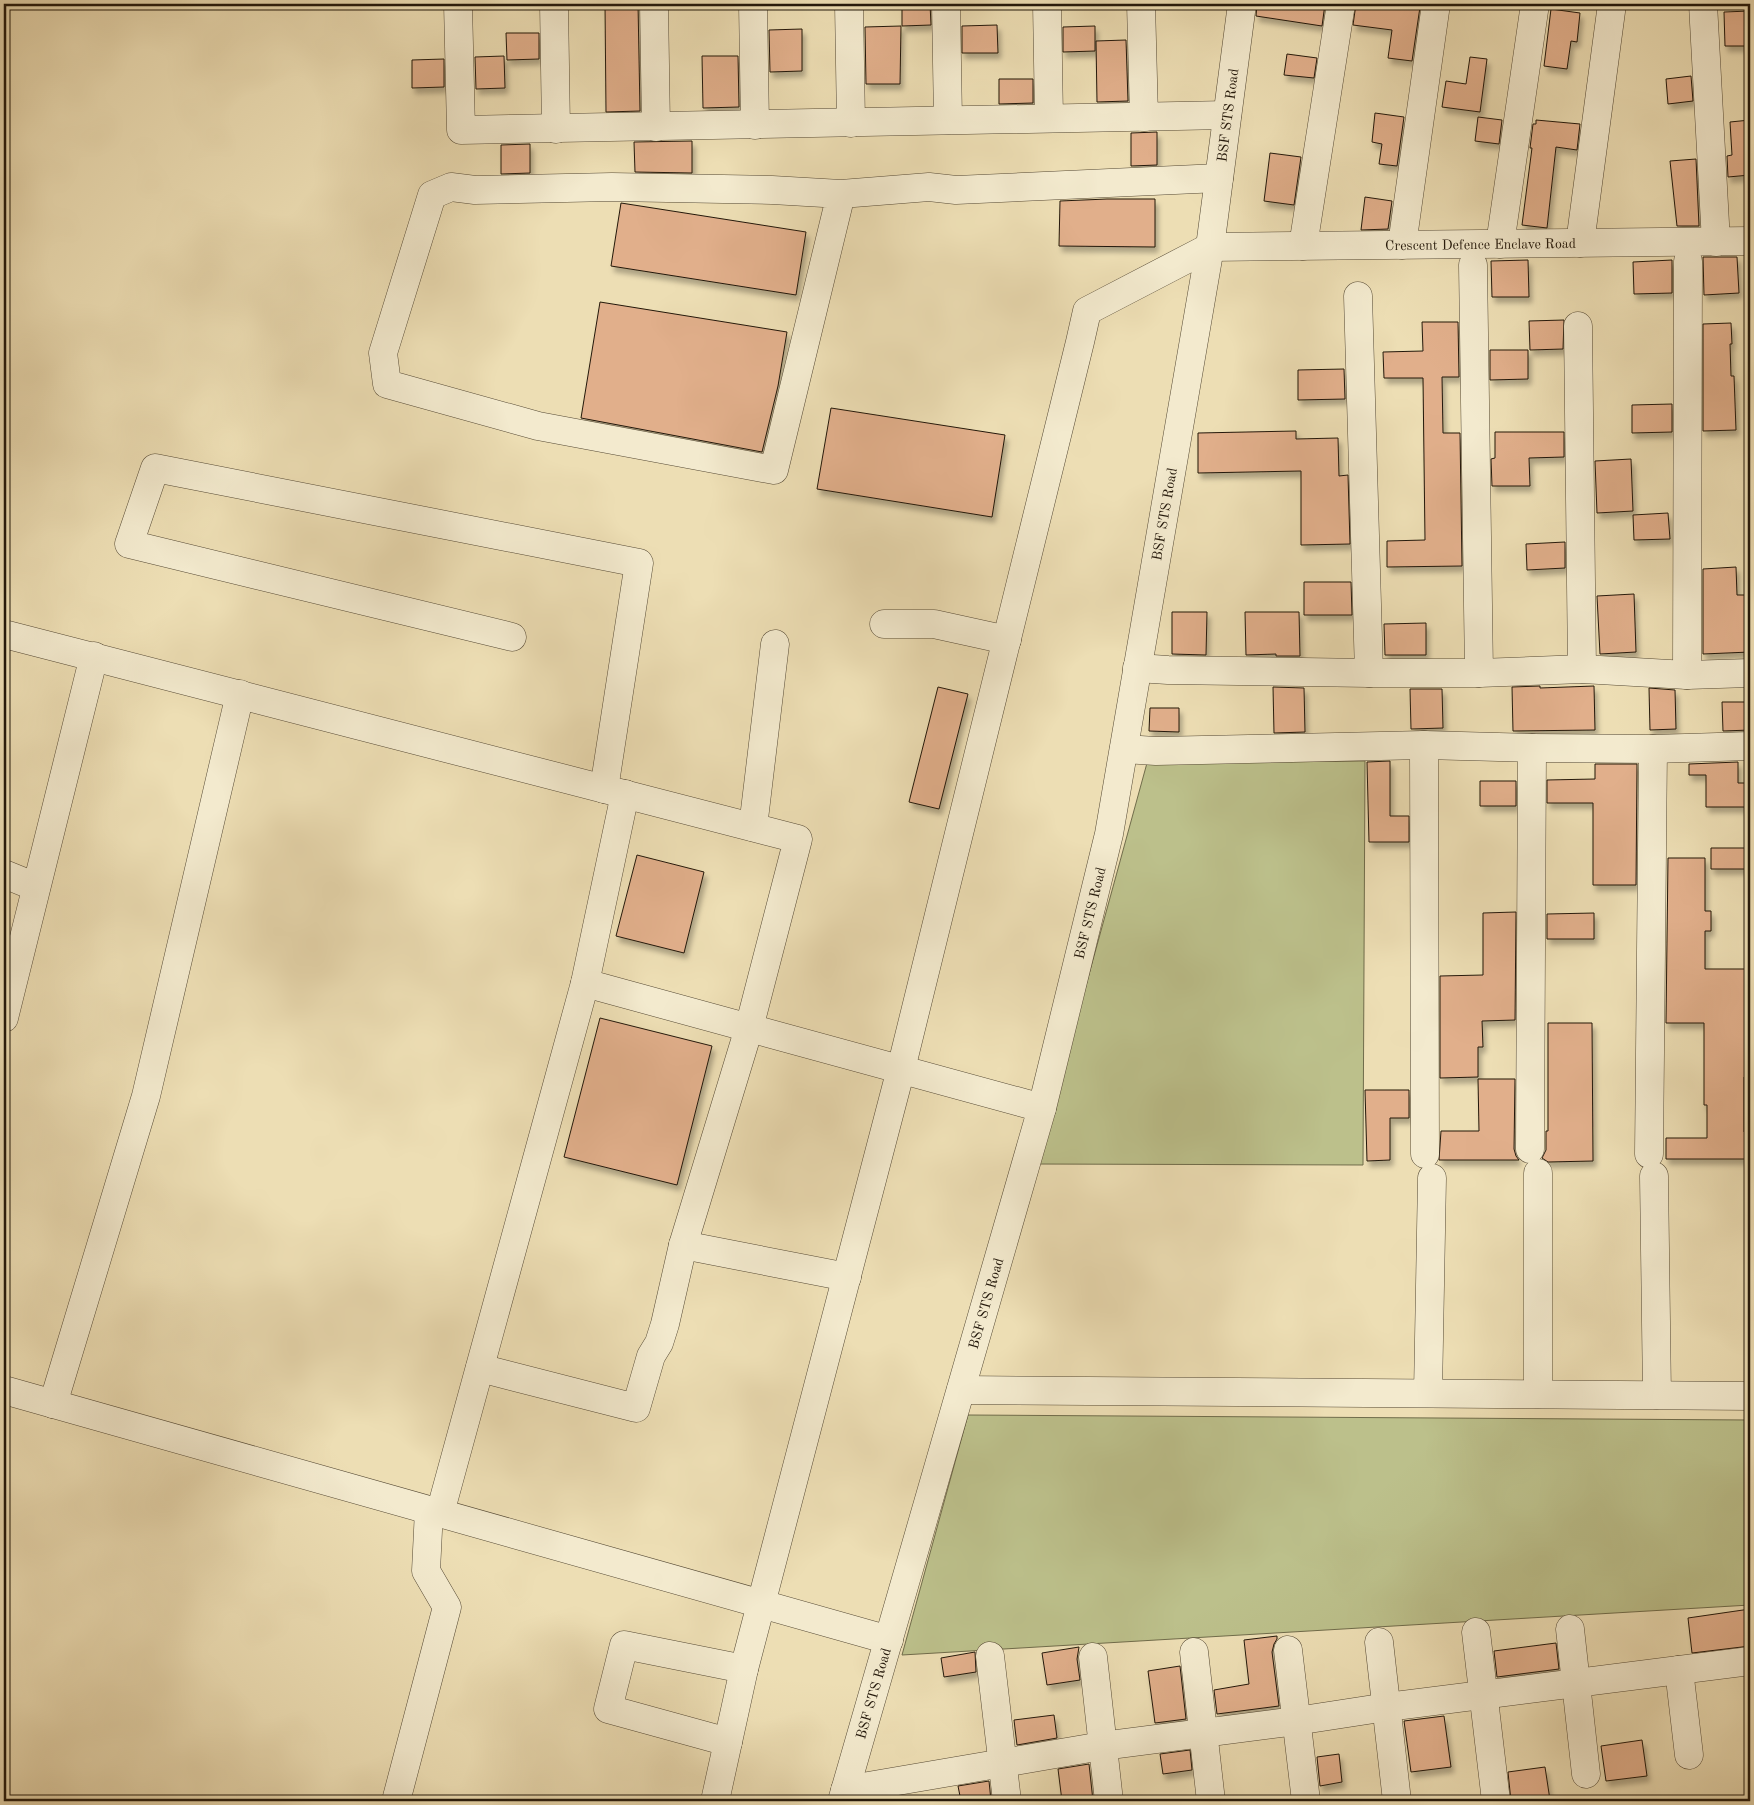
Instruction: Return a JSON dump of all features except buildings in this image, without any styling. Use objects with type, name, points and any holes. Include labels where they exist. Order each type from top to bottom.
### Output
[{"type":"street","points":[[458,4],[460,130],[1227,115]]},
{"type":"street","points":[[554,4],[556,129]]},
{"type":"street","points":[[654,4],[656,126]]},
{"type":"street","points":[[753,4],[755,124]]},
{"type":"street","points":[[849,4],[851,123]]},
{"type":"street","points":[[946,4],[948,120]]},
{"type":"street","points":[[1047,4],[1049,118]]},
{"type":"street","points":[[1142,4],[1144,116]]},
{"type":"street","name":"BSF STS Road","points":[[844,1796],[1042,1108],[1109,834],[1210,247],[1242,4]]},
{"type":"street","points":[[1303,246],[1341,4]]},
{"type":"street","points":[[1402,245],[1436,4]]},
{"type":"street","points":[[1500,244],[1535,4]]},
{"type":"street","points":[[1580,243],[1612,4]]},
{"type":"street","points":[[1703,4],[1716,242]]},
{"type":"street","points":[[841,194],[774,470],[538,426],[387,384],[383,353],[432,195],[451,187],[475,190],[612,188],[753,190],[841,194],[929,187],[956,190],[1219,178]]},
{"type":"street","name":"Crescent Defence Enclave Road","points":[[1210,247],[1750,241]]},
{"type":"street","points":[[715,1801],[744,1669],[901,1069],[1080,342],[1086,311],[1210,247]]},
{"type":"street","points":[[1687,675],[1688,262]]},
{"type":"street","points":[[1473,265],[1479,673]]},
{"type":"street","points":[[1358,296],[1369,673]]},
{"type":"street","points":[[1578,326],[1582,669]]},
{"type":"street","points":[[396,1801],[446,1607],[426,1571],[435,1512],[480,1368],[585,983],[614,791],[639,563],[155,468],[129,544],[512,637]]},
{"type":"street","points":[[884,624],[934,624],[1007,640]]},
{"type":"street","points":[[4,634],[798,839],[749,1028],[683,1245],[665,1324],[659,1343],[651,1356],[636,1408],[480,1368]]},
{"type":"street","points":[[753,828],[775,644]]},
{"type":"street","points":[[4,1018],[11,959],[36,887],[94,656]]},
{"type":"street","points":[[1137,668],[1369,673],[1479,673],[1582,669],[1687,675],[1750,673]]},
{"type":"street","points":[[53,1404],[146,1096],[240,694]]},
{"type":"street","points":[[1124,749],[1156,751],[1424,745],[1654,749],[1750,746]]},
{"type":"street","points":[[1424,745],[1429,1166],[1428,1393]]},
{"type":"street","points":[[1532,748],[1534,1161],[1538,1394]]},
{"type":"street","points":[[1654,749],[1652,1165],[1657,1395]]},
{"type":"street","points":[[4,874],[36,887]]},
{"type":"street","points":[[585,983],[1042,1108]]},
{"type":"street","points":[[683,1245],[847,1277]]},
{"type":"street","points":[[4,1390],[889,1640]]},
{"type":"street","points":[[961,1390],[1750,1396]]},
{"type":"street","points":[[1570,1629],[1586,1774]]},
{"type":"street","points":[[1476,1632],[1496,1801]]},
{"type":"street","points":[[1378,1642],[1397,1801]]},
{"type":"street","points":[[728,1742],[608,1709],[624,1645],[744,1669]]},
{"type":"street","points":[[1288,1650],[1306,1801]]},
{"type":"street","points":[[1194,1652],[1211,1801]]},
{"type":"street","points":[[990,1656],[1007,1801]]},
{"type":"street","points":[[1093,1656],[1109,1801]]},
{"type":"street","points":[[844,1796],[910,1791],[1002,1764],[1102,1746],[1484,1694],[1750,1661]]},
{"type":"street","points":[[1679,1670],[1689,1755]]},
{"type":"green space","points":[[1365,761],[1363,1165],[1037,1164],[1147,763]]},
{"type":"green space","points":[[968,1415],[1750,1420],[1750,1605],[902,1655]]}]
